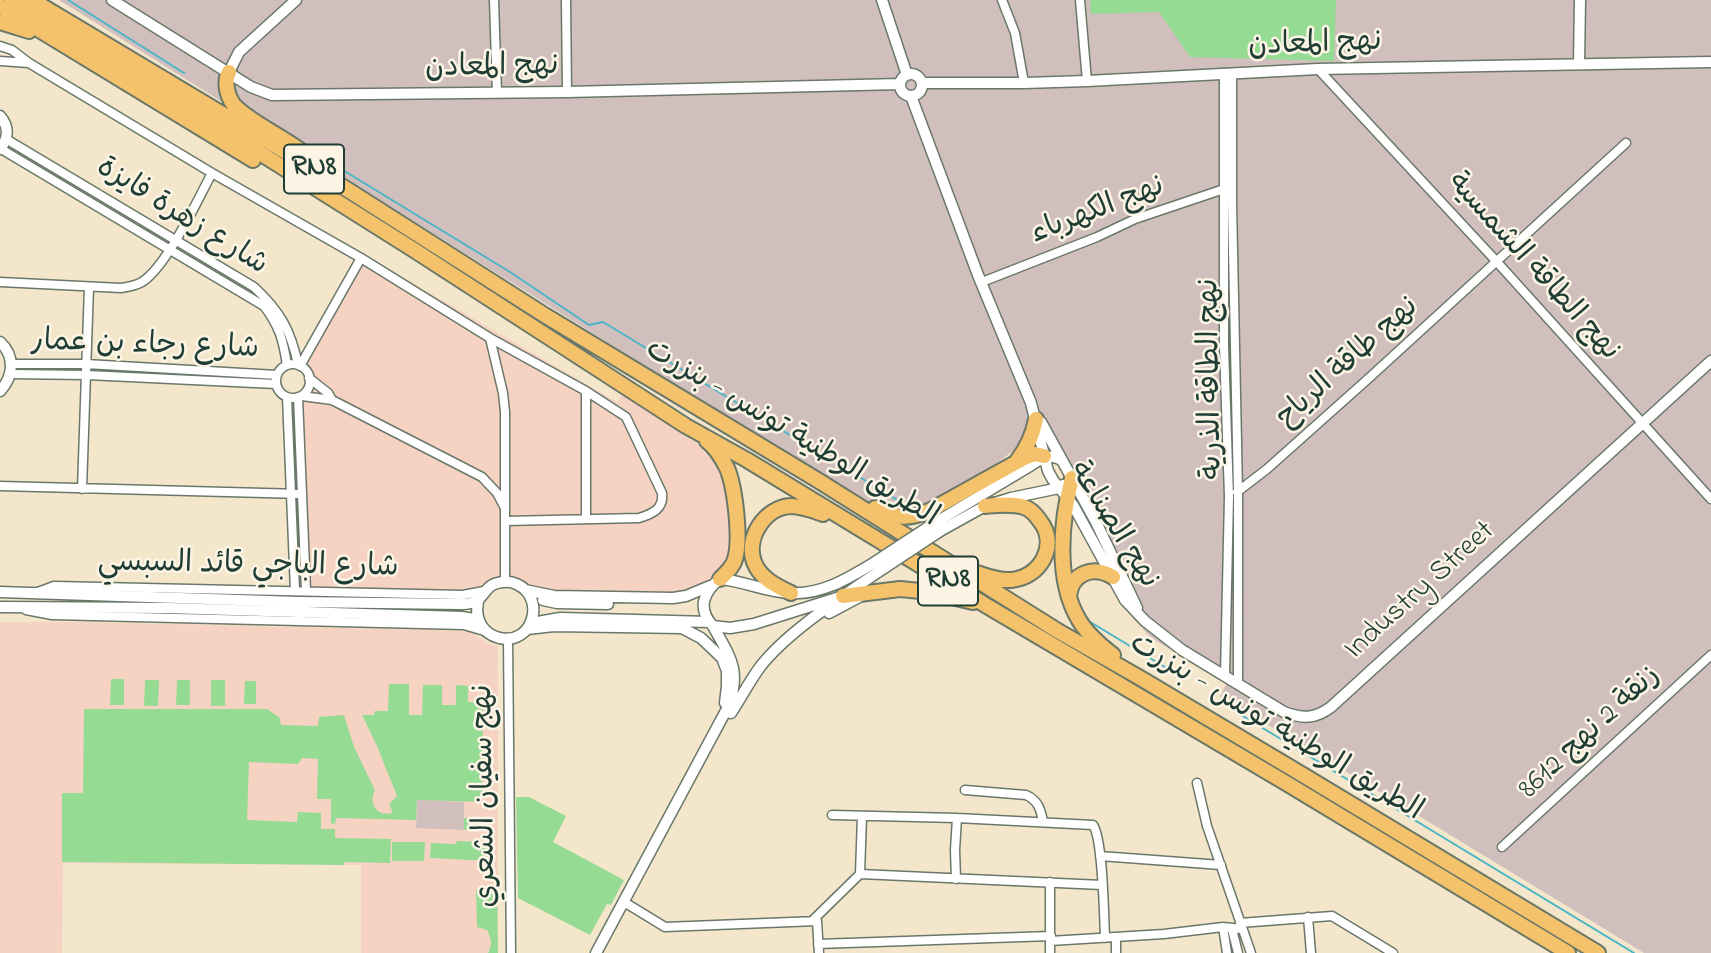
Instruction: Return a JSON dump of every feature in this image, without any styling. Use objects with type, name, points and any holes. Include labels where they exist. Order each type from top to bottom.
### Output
[{"type":"highway","name":"الطريق الوطنية تونس - بنزرت","points":[[12,0],[414,250],[686,426],[747,460],[1568,953]]},
{"type":"highway","name":"الطريق الوطنية تونس - بنزرت","points":[[38,2],[326,176],[557,323],[819,481],[1058,632],[1142,679],[1598,953]]},
{"type":"highway","name":"RN8","points":[[0,6],[299,187],[334,200]]},
{"type":"highway","points":[[0,22],[24,28],[79,55]]},
{"type":"highway","points":[[229,72],[226,77],[228,93],[236,106],[301,150],[317,163],[326,176]]},
{"type":"highway","points":[[1013,465],[1025,451],[1036,419]]},
{"type":"highway","points":[[686,426],[710,443],[719,455],[726,466],[733,492],[737,548],[730,569],[715,583]]},
{"type":"highway","points":[[819,481],[888,514],[916,516],[1031,455],[1044,456]]},
{"type":"highway","points":[[1070,475],[1063,492],[1062,557],[1069,598],[1084,628],[1142,679]]},
{"type":"highway","points":[[947,561],[1007,581],[1027,577],[1044,561],[1047,533],[1032,512],[1014,505],[985,506]]},
{"type":"highway","points":[[790,593],[767,580],[754,563],[753,540],[762,520],[775,510],[787,506],[801,506],[845,521]]},
{"type":"highway","points":[[1069,598],[1072,583],[1084,573],[1099,571],[1113,577]]},
{"type":"highway","points":[[843,596],[900,589],[930,592],[987,606]]},
{"type":"street","name":"نهج المعادن","points":[[112,0],[261,92],[283,96],[568,92],[903,79]]},
{"type":"street","points":[[229,72],[239,52],[296,0]]},
{"type":"street","points":[[494,0],[497,93]]},
{"type":"street","points":[[566,0],[568,92]]},
{"type":"street","points":[[881,0],[903,79],[900,87],[904,94],[911,96],[919,93],[922,83],[916,75],[903,79]]},
{"type":"street","points":[[1002,0],[1015,33],[1024,83]]},
{"type":"street","points":[[1080,0],[1087,81]]},
{"type":"street","points":[[1579,63],[1580,0]]},
{"type":"street","points":[[0,46],[12,50],[29,64],[361,258],[490,338],[586,391],[629,420],[662,493],[663,499],[657,510],[639,518],[506,521]]},
{"type":"street","points":[[0,61],[29,64]]},
{"type":"street","name":"نهج المعادن","points":[[922,83],[1087,81],[1318,69],[1711,62]]},
{"type":"street","name":"نهج الطاقة الشمسية","points":[[1318,69],[1711,499]]},
{"type":"street","name":"نهج الطاقة الذرية","points":[[1225,675],[1229,497],[1224,346],[1228,74]]},
{"type":"street","name":"نهج الصناعة","points":[[911,96],[1031,403],[1048,471],[1085,525],[1125,600],[1140,614]]},
{"type":"street","points":[[0,116],[6,124],[2,146]]},
{"type":"street","name":"نهج طاقة الرياح","points":[[1229,497],[1267,469],[1626,143]]},
{"type":"street","name":"شارع زهرة فايزة","points":[[2,146],[175,240],[254,287],[271,302],[282,318],[294,343],[299,365]]},
{"type":"street","name":"شارع زهرة فايزة","points":[[2,146],[264,306],[275,321],[283,341],[287,365]]},
{"type":"street","points":[[0,282],[121,288],[133,286],[157,268],[212,173]]},
{"type":"street","name":"نهج الطاقة الذرية","points":[[1228,188],[1238,491],[1238,683]]},
{"type":"street","name":"نهج الكهرباء","points":[[982,282],[1097,237],[1135,219],[1228,188]]},
{"type":"street","points":[[299,365],[361,258]]},
{"type":"street","points":[[82,489],[89,287]]},
{"type":"street","points":[[490,338],[505,412],[505,582]]},
{"type":"street","points":[[0,342],[9,354],[11,369],[6,384],[0,391]]},
{"type":"street","name":"Industry Street","points":[[1140,614],[1182,650],[1284,712],[1305,718],[1322,713],[1711,361]]},
{"type":"street","name":"شارع رجاء بن عمار","points":[[11,369],[86,364],[276,379]]},
{"type":"street","points":[[300,397],[310,384],[308,373],[299,365],[287,365],[281,369],[276,379],[282,394],[287,397],[332,400],[482,477],[497,493],[506,510]]},
{"type":"street","name":"شارع رجاء بن عمار","points":[[11,369],[86,374],[276,379]]},
{"type":"street","points":[[310,378],[328,393],[332,400]]},
{"type":"street","points":[[586,391],[586,519]]},
{"type":"street","points":[[287,397],[295,591]]},
{"type":"street","points":[[300,397],[306,591]]},
{"type":"street","name":"نهج الصناعة","points":[[1031,403],[1096,522],[1140,614]]},
{"type":"street","points":[[717,729],[726,721],[761,667],[798,631],[875,568],[1044,456]]},
{"type":"street","name":"نهج الصناعة","points":[[1044,456],[1062,460]]},
{"type":"street","points":[[0,486],[302,494]]},
{"type":"street","points":[[937,527],[985,506],[1012,498],[1063,492]]},
{"type":"street","points":[[0,592],[298,602],[462,604],[470,603],[494,584],[505,582],[516,584],[528,593],[554,596],[661,598],[686,596],[715,583],[733,580],[790,593],[822,589],[875,568]]},
{"type":"street","points":[[596,953],[717,729],[735,687],[734,668],[704,605],[706,594],[715,583]]},
{"type":"street","name":"شارع الباجي قائد السبسي","points":[[33,594],[54,586],[482,595]]},
{"type":"street","points":[[0,607],[168,608],[462,617],[474,619],[496,638],[508,639],[519,636],[529,626],[534,610],[528,593]]},
{"type":"street","points":[[798,631],[866,593]]},
{"type":"street","points":[[482,595],[477,616],[483,628]]},
{"type":"street","points":[[529,626],[560,618],[711,624],[730,628],[754,624],[843,596]]},
{"type":"street","points":[[529,626],[638,626],[688,631],[710,644],[722,658],[727,671],[723,714]]},
{"type":"street","name":"نهج سفيان الشعري","points":[[508,639],[511,953]]},
{"type":"street","name":"زنقة 2 نهج 8612","points":[[1503,848],[1711,655]]},
{"type":"street","points":[[1196,783],[1238,927],[1251,953]]},
{"type":"street","points":[[965,790],[1026,795],[1037,803],[1043,822]]},
{"type":"street","points":[[832,815],[1093,825],[1100,856],[1105,938]]},
{"type":"street","points":[[812,921],[860,874],[862,816]]},
{"type":"street","points":[[956,879],[957,818]]},
{"type":"street","points":[[1100,856],[1221,865]]},
{"type":"street","points":[[860,874],[1102,885]]},
{"type":"street","points":[[1050,882],[1050,953]]},
{"type":"street","points":[[624,902],[665,927],[817,921],[818,948],[1050,938],[1116,938],[1332,916],[1393,953]]},
{"type":"street","points":[[1308,917],[1311,953]]},
{"type":"street","points":[[1223,927],[1227,953]]},
{"type":"street","points":[[1238,927],[1238,953]]},
{"type":"street","points":[[1116,938],[1116,953]]},
{"type":"shaded area","points":[[59,0],[1711,0],[1711,953],[1644,953],[1220,697],[1226,684],[1150,637],[1132,617],[1114,586],[1125,579],[1050,430],[1013,451],[984,473],[892,520]]},
{"type":"shaded area","points":[[366,256],[617,402],[625,391],[702,440],[720,463],[728,499],[731,546],[728,560],[721,570],[703,586],[675,595],[555,591],[520,581],[465,591],[310,587],[302,399],[312,389],[313,373],[306,361]]},
{"type":"shaded area","points":[[0,622],[470,631],[487,643],[498,646],[498,953],[361,953],[361,865],[63,863],[62,953],[0,953]]},
{"type":"shaded area","points":[[417,800],[464,802],[464,830],[416,828]]},
{"type":"green space","points":[[1090,0],[1336,0],[1334,61],[1190,57],[1159,12],[1091,14]]},
{"type":"green space","points":[[111,679],[124,679],[124,705],[110,705]]},
{"type":"green space","points":[[145,680],[159,680],[158,706],[144,706]]},
{"type":"green space","points":[[177,680],[190,680],[190,705],[176,705]]},
{"type":"green space","points":[[211,680],[225,680],[225,706],[211,706]]},
{"type":"green space","points":[[245,681],[256,681],[256,704],[244,704]]},
{"type":"green space","points":[[389,684],[409,684],[409,715],[422,715],[423,685],[442,685],[442,705],[456,705],[456,685],[468,686],[468,702],[483,702],[482,802],[417,800],[416,820],[336,818],[335,824],[331,823],[331,799],[317,799],[318,759],[302,758],[298,764],[249,762],[247,820],[297,822],[298,812],[321,813],[321,829],[335,829],[335,838],[391,839],[390,863],[344,862],[344,865],[62,862],[62,793],[83,793],[84,709],[267,709],[280,718],[281,725],[318,726],[319,717],[344,715],[354,747],[375,790],[373,804],[378,811],[387,814],[393,813],[389,804],[397,796],[362,715],[388,711]]},
{"type":"green space","points":[[516,797],[529,797],[566,816],[553,842],[624,880],[590,935],[518,898]]},
{"type":"green space","points":[[464,818],[483,818],[483,824],[479,829],[464,830]]},
{"type":"green space","points":[[457,841],[491,842],[491,861],[430,858],[431,843],[456,844]]},
{"type":"green space","points":[[392,842],[425,842],[424,861],[392,861]]},
{"type":"green space","points":[[476,890],[497,890],[498,953],[488,953],[491,944],[487,930],[477,927]]},
{"type":"waterway","points":[[68,0],[184,73]]},
{"type":"waterway","points":[[310,150],[510,272],[589,325],[603,322],[909,507]]},
{"type":"waterway","points":[[1087,620],[1173,672]]},
{"type":"waterway","points":[[1228,707],[1634,953]]}]
